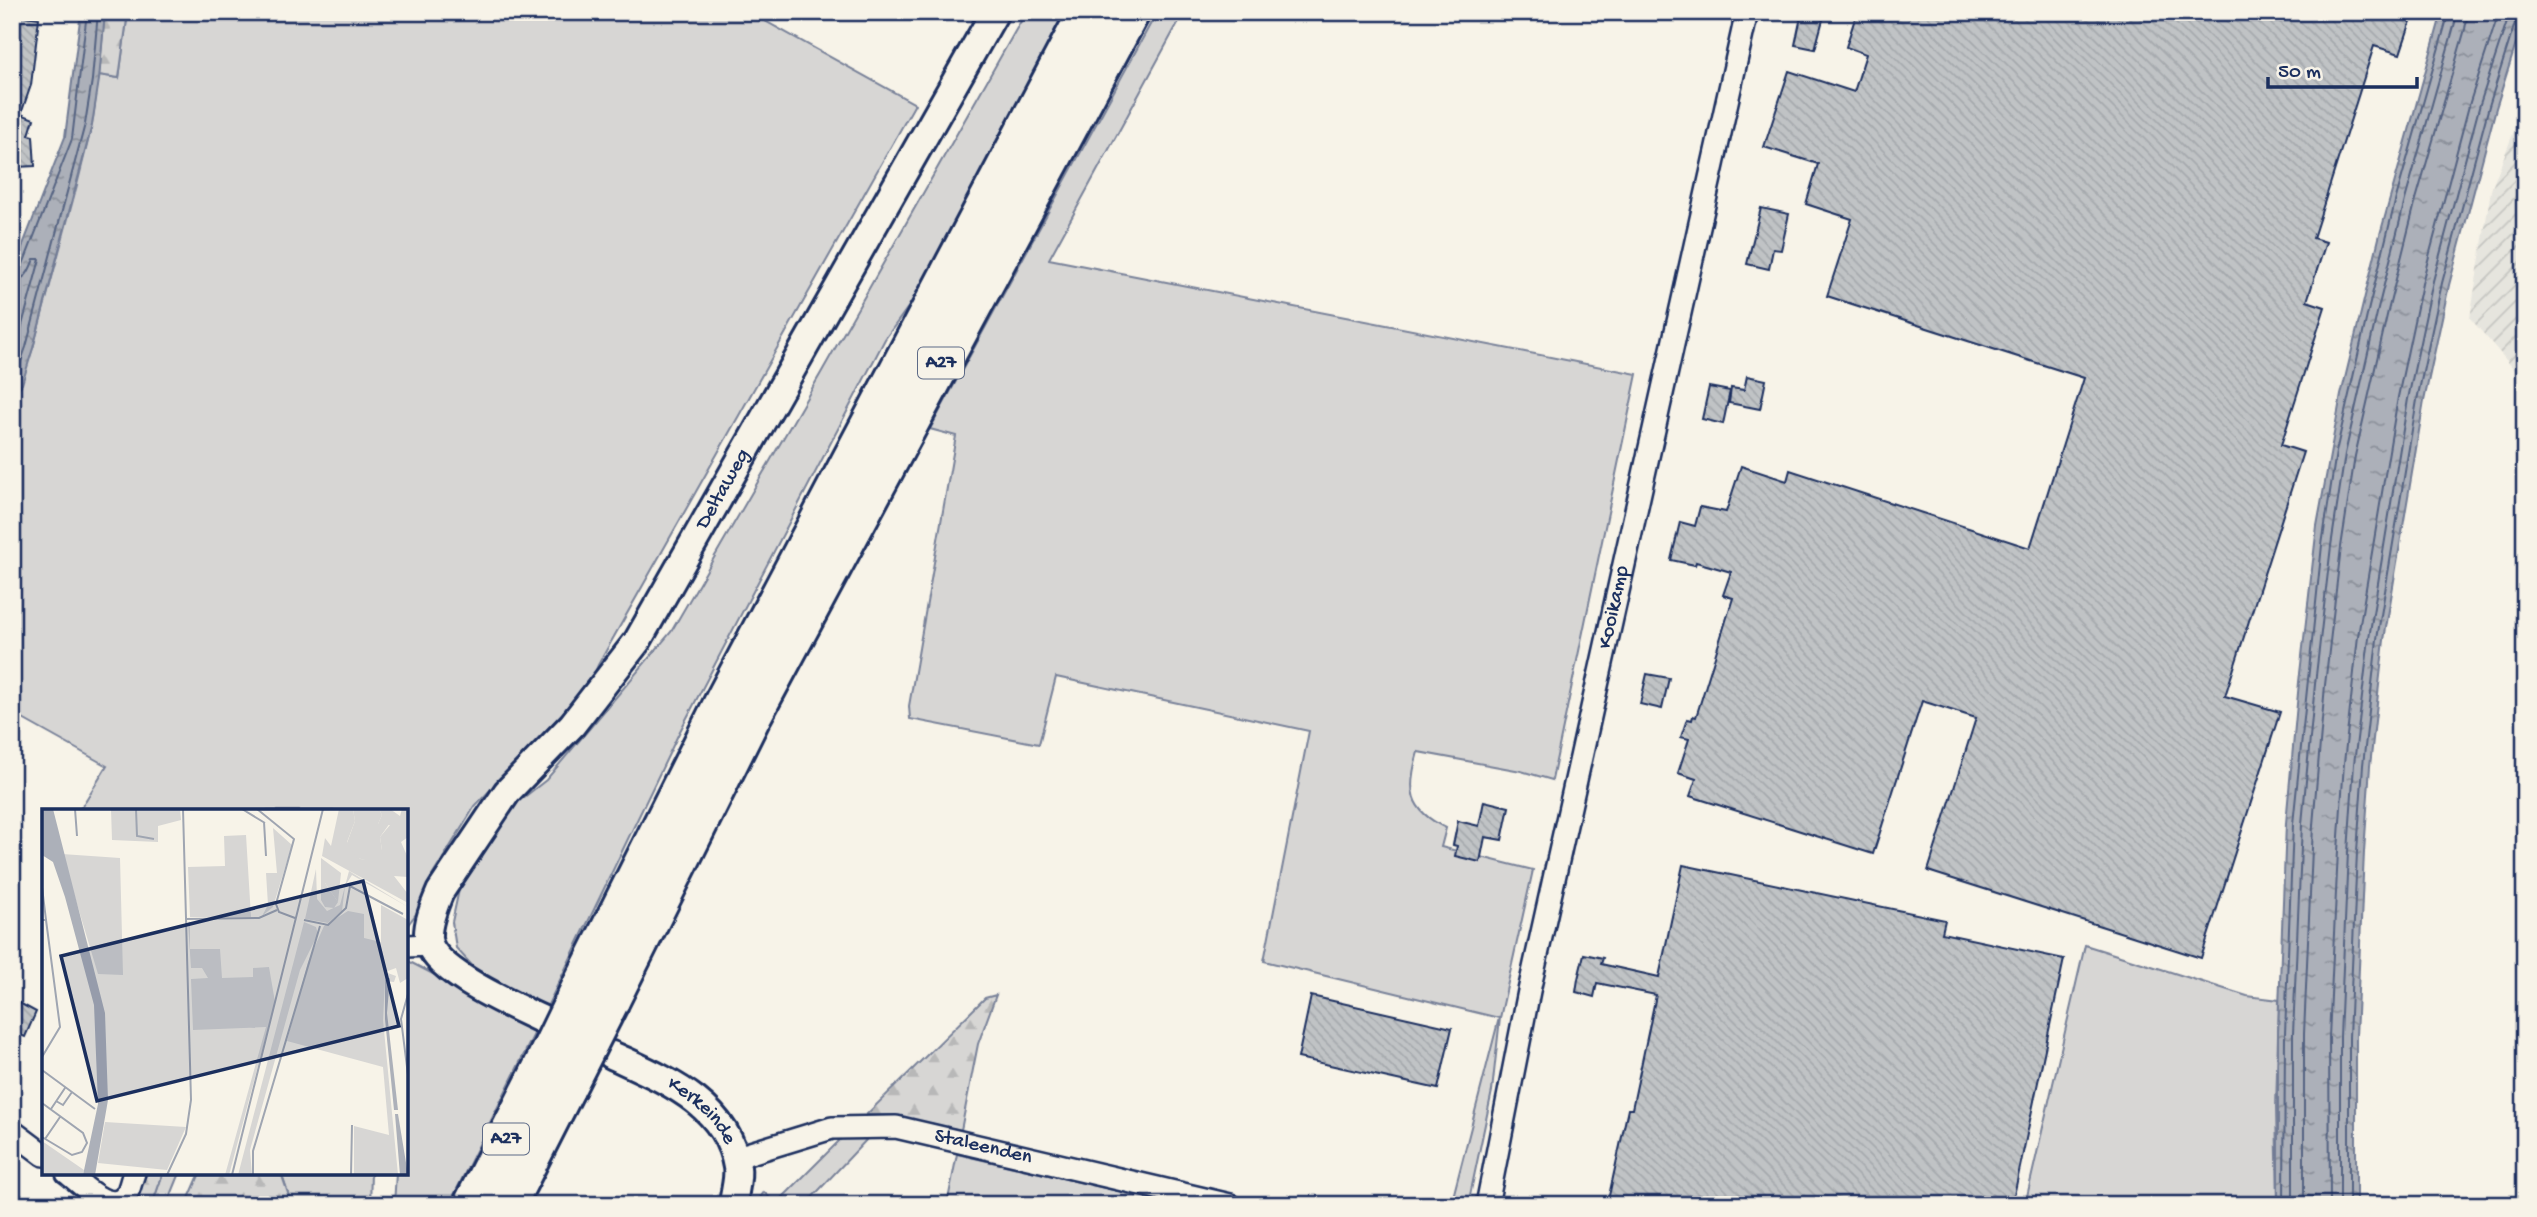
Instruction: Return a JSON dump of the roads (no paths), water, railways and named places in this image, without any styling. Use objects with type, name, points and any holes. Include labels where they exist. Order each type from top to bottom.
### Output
[{"type":"highway","name":"A27","points":[[506,1205],[553,1080],[596,993],[725,700],[1088,12]]},
{"type":"highway","name":"A27","points":[[596,993],[752,715],[1130,12]]},
{"type":"highway","name":"A27","points":[[473,1205],[553,1080]]},
{"type":"street","name":"Deltaweg","points":[[418,945],[429,930],[440,892],[507,792],[572,725],[638,640],[995,12]]},
{"type":"street","name":"Kooikamp","points":[[1487,1205],[1532,978],[1747,12]]},
{"type":"street","points":[[418,945],[452,972],[545,1021]]},
{"type":"street","name":"Kerkeinde","points":[[612,1055],[677,1085],[700,1102],[727,1135],[737,1168],[733,1205]]},
{"type":"street","name":"Staleenden","points":[[734,1158],[832,1128],[896,1127],[1230,1205]]},
{"type":"street","points":[[12,1131],[42,1154]]},
{"type":"street","points":[[70,1175],[104,1200],[113,1202],[121,1200],[127,1194],[133,1175]]},
{"type":"water","points":[[81,12],[105,12],[92,125],[33,348],[22,384],[12,396],[12,273],[65,137]]},
{"type":"water","points":[[2442,12],[2525,12],[2525,15],[2496,108],[2449,285],[2424,401],[2384,640],[2370,766],[2364,852],[2356,1037],[2356,1205],[2278,1205],[2278,1034],[2286,823],[2317,526],[2341,395],[2379,238]]}]
